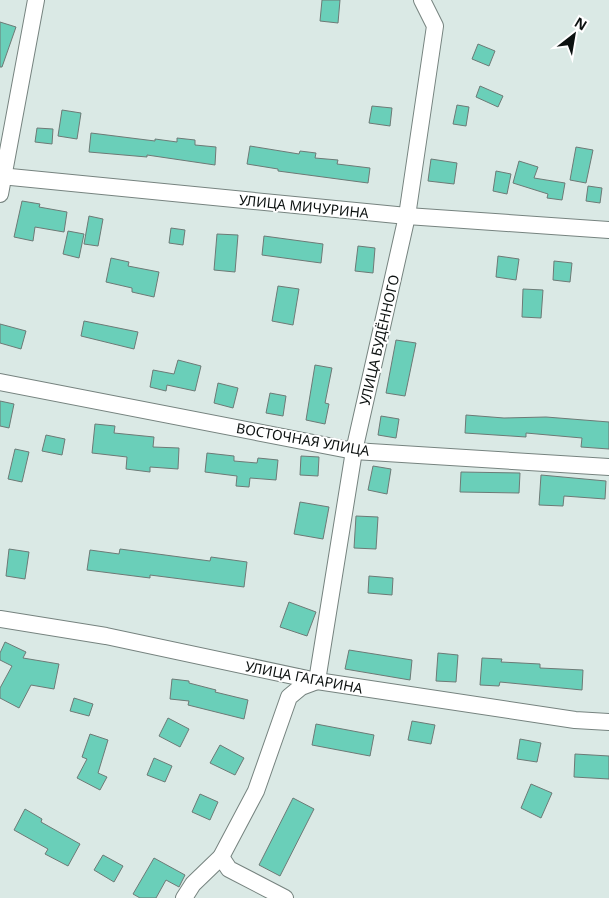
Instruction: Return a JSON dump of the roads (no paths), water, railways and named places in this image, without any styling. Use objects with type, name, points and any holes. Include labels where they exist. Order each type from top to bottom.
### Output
[{"type":"street","points":[[0,194],[36,0]]},
{"type":"street","name":"УЛИЦА БУДЁННОГО","points":[[317,681],[354,450],[407,216],[434,26],[422,0]]},
{"type":"street","name":"УЛИЦА МИЧУРИНА","points":[[2,176],[407,216],[609,230]]},
{"type":"street","name":"ВОСТОЧНАЯ УЛИЦА","points":[[0,382],[354,450],[609,467]]},
{"type":"street","name":"УЛИЦА ГАГАРИНА","points":[[0,619],[106,636],[317,681],[575,720],[609,722]]},
{"type":"street","points":[[184,898],[193,884],[221,857],[256,791],[289,698],[300,687],[317,681]]},
{"type":"street","points":[[221,857],[229,869],[285,898]]}]
